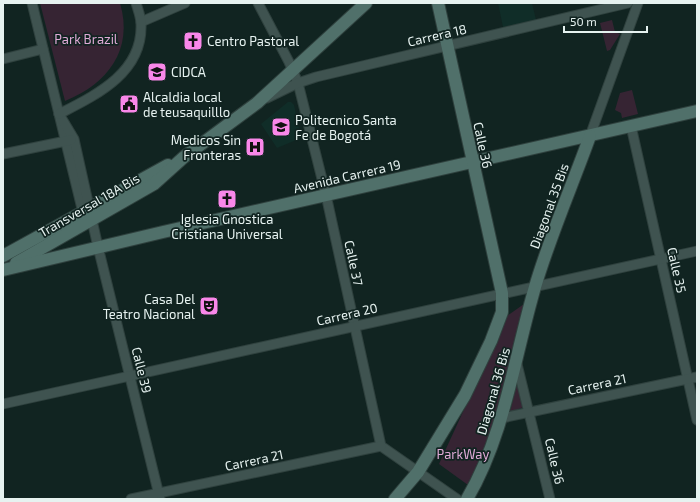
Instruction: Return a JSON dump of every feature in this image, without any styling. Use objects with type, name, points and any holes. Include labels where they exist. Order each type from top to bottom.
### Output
[{"type":"main road","name":"Transversal 18A Bis","points":[[3,270],[87,216],[184,157],[257,103],[366,3]]},
{"type":"main road","name":"Calle 36","points":[[438,3],[502,293]]},
{"type":"main road","name":"Avenida Carrera 19","points":[[3,270],[98,247],[697,111]]},
{"type":"main road","name":"Diagonal 35 Bis","points":[[535,286],[590,136]]},
{"type":"main road","name":"Transversal 18A Bis","points":[[3,256],[87,216]]},
{"type":"main road","name":"Diagonal 36 Bis","points":[[466,499],[480,473],[502,418],[535,286]]},
{"type":"main road","name":"Diagonal 36 Bis","points":[[395,499],[418,472],[439,440],[478,368],[502,312],[502,293]]},
{"type":"street","name":"Calle 39","points":[[32,3],[59,114],[70,140],[87,216],[98,247],[159,496]]},
{"type":"street","points":[[59,114],[107,88],[118,78],[134,55],[139,42],[141,22],[136,3]]},
{"type":"street","points":[[141,22],[185,3]]},
{"type":"street","name":"Calle 37","points":[[258,3],[293,70],[298,83],[326,195],[381,446]]},
{"type":"street","name":"Carrera 18","points":[[257,103],[298,83],[603,6],[628,3]]},
{"type":"street","points":[[590,136],[638,3]]},
{"type":"street","points":[[3,59],[43,49]]},
{"type":"street","name":"Calle 35","points":[[631,126],[692,378],[697,420]]},
{"type":"street","points":[[3,154],[70,140]]},
{"type":"street","name":"Carrera 20","points":[[3,404],[355,325],[697,251]]},
{"type":"street","name":"Calle 36","points":[[516,360],[550,499]]},
{"type":"street","name":"Carrera 21","points":[[502,418],[692,378]]},
{"type":"street","points":[[381,446],[457,499]]},
{"type":"street","name":"Carrera 21","points":[[131,499],[159,496],[381,446]]},
{"type":"shaded area","points":[[498,3],[532,3],[536,20],[503,27]]},
{"type":"shaded area","name":"Politecnico Santa Fe de Bogotá","points":[[288,102],[291,102],[294,105],[301,138],[277,148],[261,124]]},
{"type":"green space","name":"Park Brazil","points":[[40,3],[120,3],[123,20],[123,36],[120,50],[114,63],[105,75],[93,85],[80,94],[65,101]]},
{"type":"green space","points":[[612,20],[615,32],[620,34],[610,50],[607,51],[600,23]]},
{"type":"green space","points":[[632,90],[638,114],[622,118],[621,113],[615,110],[620,93]]},
{"type":"green space","name":"ParkWay","points":[[524,304],[497,421],[468,485],[439,464],[507,316]]},
{"type":"green space","points":[[517,381],[524,407],[510,412]]},
{"type":"place","name":"Centro Pastoral","points":[[193,41]]},
{"type":"place","name":"CIDCA","points":[[157,72]]},
{"type":"place","name":"Alcaldia local de teusaquilllo","points":[[129,104]]},
{"type":"place","name":"Politecnico Santa Fe de Bogotá","points":[[281,127]]},
{"type":"place","name":"Medicos Sin Fronteras","points":[[255,147]]},
{"type":"place","name":"Iglesia Gnostica Cristiana Universal","points":[[227,199]]},
{"type":"place","name":"Casa Del Teatro Nacional","points":[[209,306]]}]
